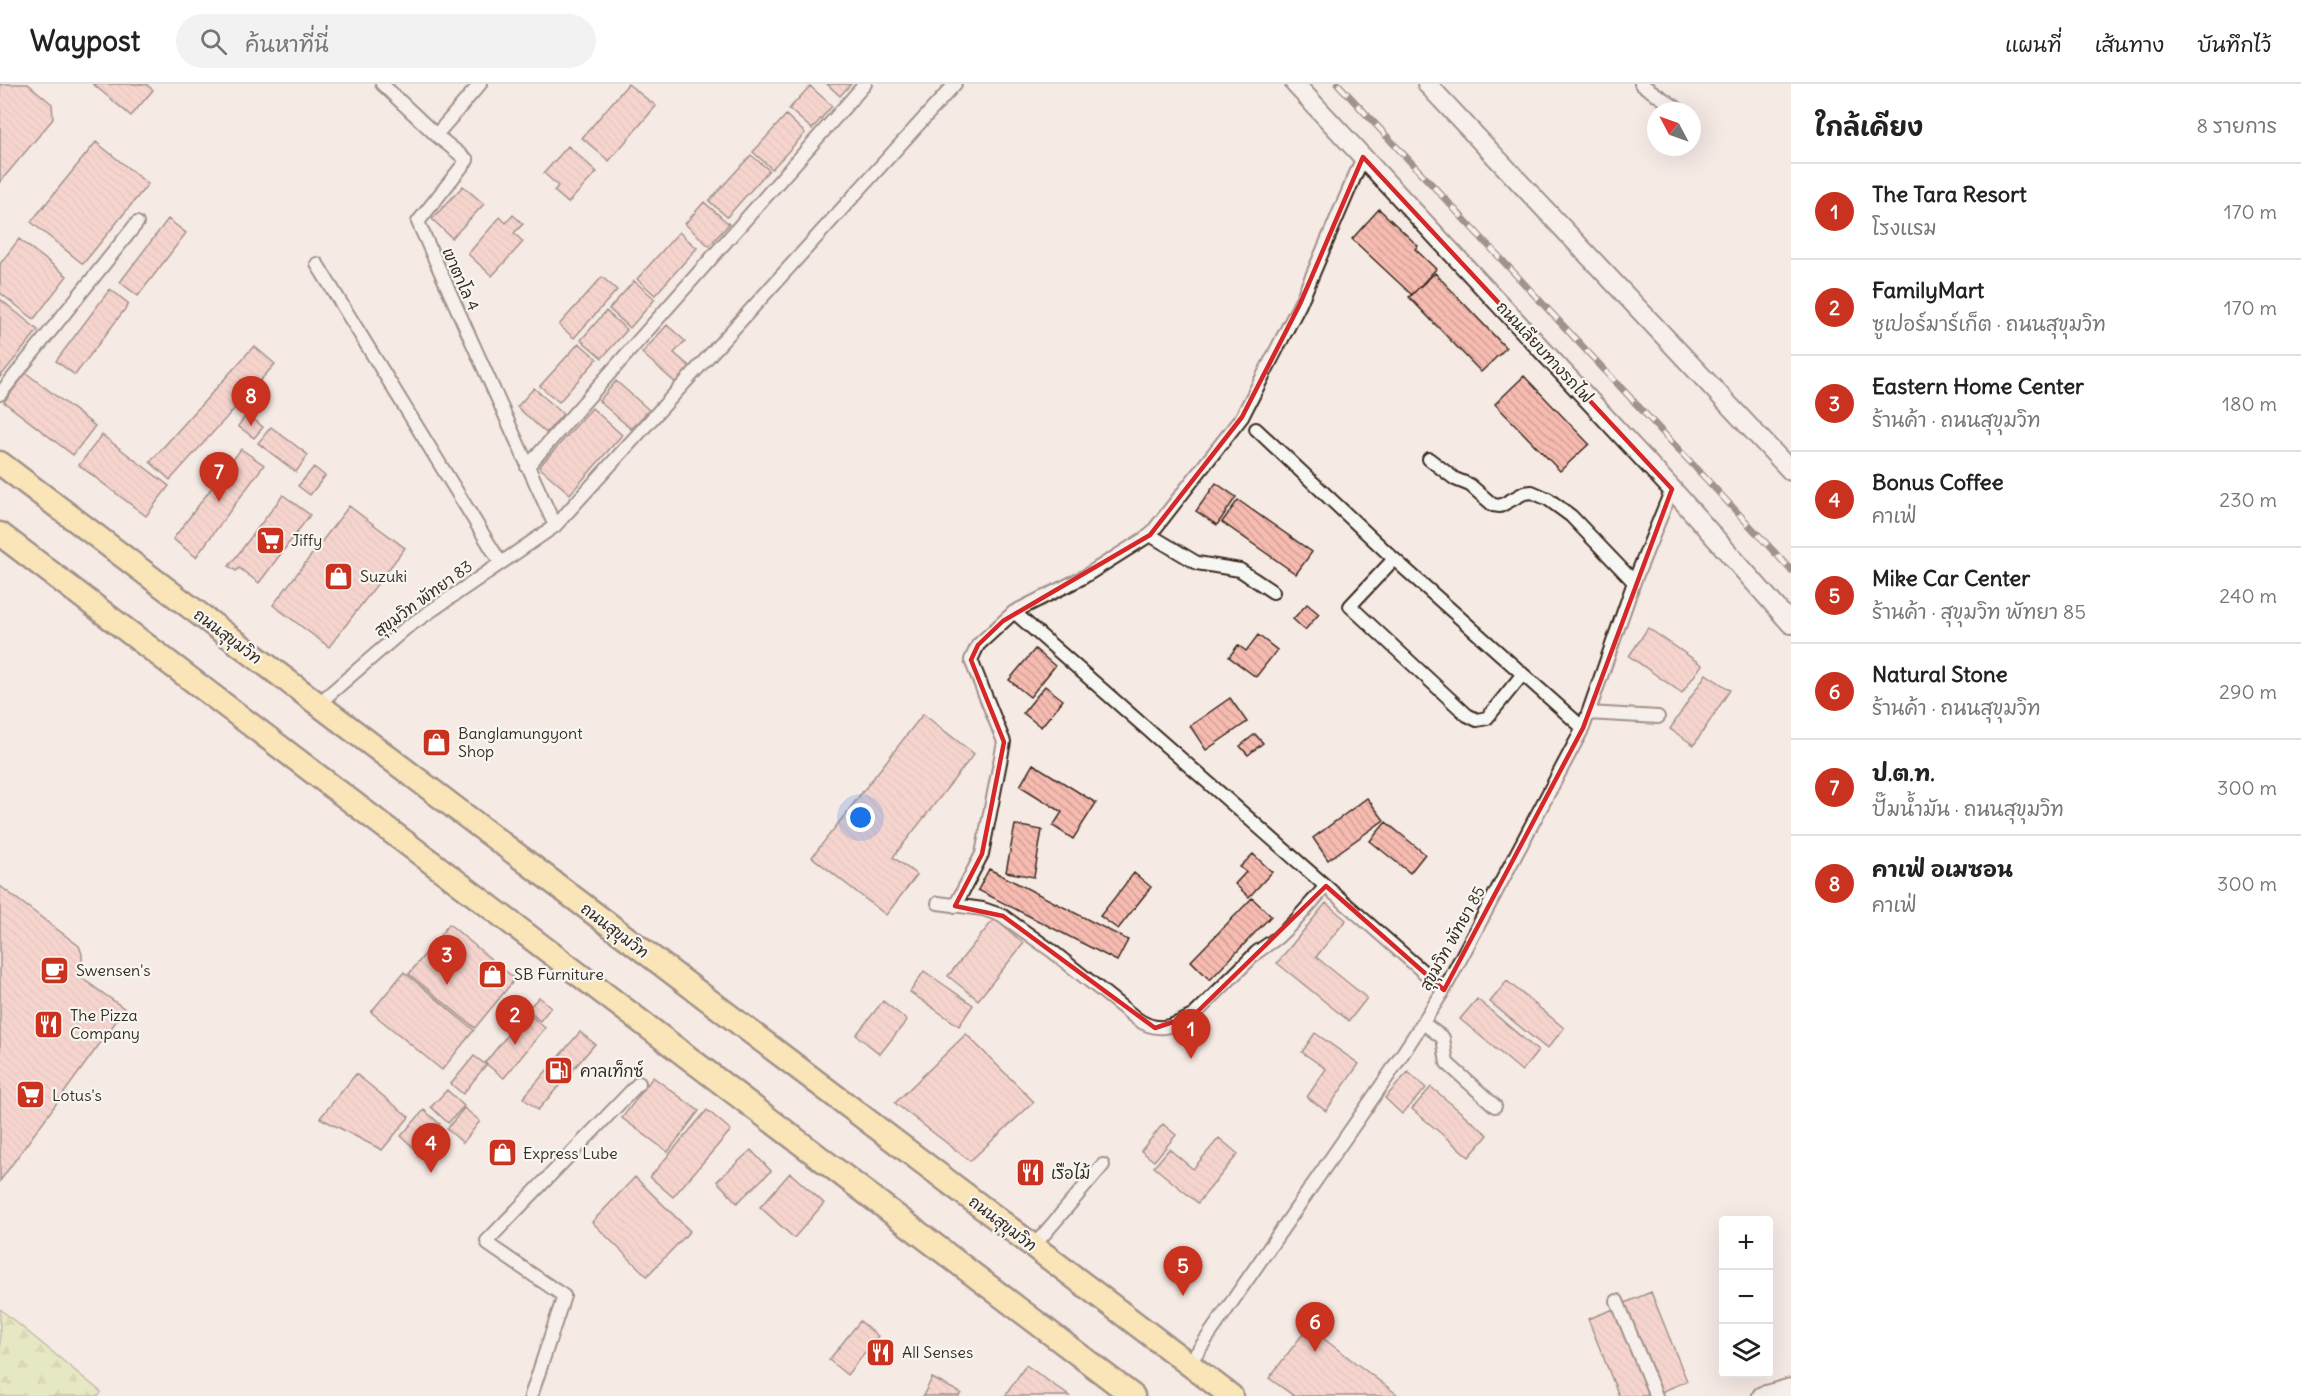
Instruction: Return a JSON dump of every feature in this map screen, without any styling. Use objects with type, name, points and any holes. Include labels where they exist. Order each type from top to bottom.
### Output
[{"type":"highway","name":"ถนนสุขุมวิท","points":[[0,463],[1231,1396]]},
{"type":"highway","points":[[0,534],[1133,1396]]},
{"type":"street","name":"เขาตาโล 4","points":[[382,84],[436,135],[467,160],[418,222],[555,526]]},
{"type":"street","points":[[436,135],[480,84]]},
{"type":"street","points":[[527,467],[865,84]]},
{"type":"street","name":"สุขุมวิท พัทยา 83","points":[[318,704],[406,628],[555,526],[955,84]]},
{"type":"street","name":"ถนนเลียบทางรถไฟ","points":[[1296,84],[1672,489],[1791,624]]},
{"type":"street","points":[[1427,84],[1791,471]]},
{"type":"street","points":[[1641,84],[1669,102]]},
{"type":"street","points":[[955,906],[982,854],[1004,741],[971,660],[978,645],[1014,612],[1082,578],[1150,535],[1242,417],[1300,304],[1363,157]]},
{"type":"street","points":[[0,394],[137,223]]},
{"type":"street","points":[[318,264],[500,562]]},
{"type":"street","points":[[1256,429],[1394,559],[1583,728]]},
{"type":"street","points":[[1430,459],[1455,479],[1470,485],[1493,505],[1500,506],[1524,493],[1532,492],[1548,499],[1571,516],[1634,582]]},
{"type":"street","name":"สุขุมวิท พัทยา 85","points":[[1189,1365],[1444,990],[1583,728],[1634,582],[1672,489]]},
{"type":"street","points":[[1150,535],[1197,563],[1240,570],[1273,592]]},
{"type":"street","points":[[1394,559],[1350,606],[1467,715],[1477,720],[1487,718],[1522,675]]},
{"type":"street","points":[[1014,612],[1444,990]]},
{"type":"street","points":[[1588,712],[1658,717]]},
{"type":"street","points":[[938,903],[983,909],[1003,916],[1052,951],[1137,1020],[1146,1026],[1155,1028],[1182,1021],[1194,1015],[1257,952],[1297,920],[1326,886]]},
{"type":"street","points":[[1423,1023],[1443,1038],[1447,1063],[1495,1106]]},
{"type":"street","points":[[531,1396],[564,1296],[489,1245],[487,1240],[639,1083]]},
{"type":"street","points":[[1034,1247],[1103,1165]]},
{"type":"street","points":[[1617,1301],[1656,1396]]},
{"type":"street","points":[[1762,1396],[1791,1388]]},
{"type":"highlighted area","points":[[1363,157],[1672,489],[1583,728],[1444,990],[1326,886],[1194,1015],[1155,1028],[1003,916],[955,906],[982,854],[1004,742],[971,660],[978,645],[1003,621],[1150,535],[1242,417],[1300,304]]},
{"type":"green space","points":[[0,1309],[101,1392],[99,1396],[0,1396]]},
{"type":"building","points":[[0,84],[28,84],[52,104],[53,119],[0,182]]},
{"type":"building","points":[[93,84],[146,84],[153,90],[131,116]]},
{"type":"building","points":[[628,84],[656,106],[609,161],[582,138]]},
{"type":"building","points":[[827,84],[851,84],[840,96]]},
{"type":"building","points":[[810,86],[832,106],[812,129],[789,109]]},
{"type":"building","points":[[786,115],[805,133],[772,169],[753,152]]},
{"type":"building","points":[[96,142],[148,184],[83,264],[31,222]]},
{"type":"building","points":[[568,146],[597,172],[568,203],[554,191],[558,186],[544,173]]},
{"type":"building","points":[[751,155],[769,170],[727,217],[709,201]]},
{"type":"building","points":[[463,186],[484,204],[452,238],[432,219]]},
{"type":"building","points":[[704,202],[729,224],[709,246],[685,224]]},
{"type":"building","points":[[1379,209],[1418,246],[1415,249],[1436,269],[1412,295],[1352,239]]},
{"type":"building","points":[[513,215],[523,224],[514,233],[523,242],[492,276],[468,254],[500,217],[506,223]]},
{"type":"building","points":[[168,219],[186,233],[138,296],[120,282]]},
{"type":"building","points":[[679,232],[697,248],[655,295],[637,279]]},
{"type":"building","points":[[19,239],[67,276],[34,319],[0,293],[0,264]]},
{"type":"building","points":[[1435,273],[1506,348],[1481,372],[1409,297]]},
{"type":"building","points":[[602,277],[617,290],[574,338],[559,325]]},
{"type":"building","points":[[634,281],[655,299],[630,328],[609,309]]},
{"type":"building","points":[[110,289],[129,304],[75,375],[56,361]]},
{"type":"building","points":[[0,299],[38,330],[0,377]]},
{"type":"building","points":[[606,311],[627,330],[602,358],[581,340]]},
{"type":"building","points":[[667,325],[685,341],[674,353],[694,370],[679,386],[642,353]]},
{"type":"building","points":[[579,343],[597,359],[559,402],[540,386]]},
{"type":"building","points":[[254,346],[275,364],[170,480],[150,462]]},
{"type":"building","points":[[26,373],[95,426],[73,455],[4,402]]},
{"type":"building","points":[[1524,376],[1589,444],[1560,471],[1495,404]]},
{"type":"building","points":[[616,381],[649,410],[631,429],[599,401]]},
{"type":"building","points":[[534,388],[563,414],[546,433],[517,407]]},
{"type":"building","points":[[592,408],[622,435],[570,494],[539,467]]},
{"type":"building","points":[[247,414],[263,427],[254,438],[238,426]]},
{"type":"building","points":[[271,427],[308,455],[296,472],[258,443]]},
{"type":"building","points":[[102,435],[169,486],[146,516],[79,465]]},
{"type":"building","points":[[241,449],[264,465],[196,557],[173,539]]},
{"type":"building","points":[[314,467],[325,476],[310,495],[298,486]]},
{"type":"building","points":[[1216,483],[1236,497],[1217,525],[1196,511]]},
{"type":"building","name":"Jiffy","points":[[283,495],[310,515],[259,583],[239,568],[236,571],[229,566]]},
{"type":"building","points":[[1238,500],[1312,552],[1296,574],[1222,522]]},
{"type":"building","name":"Suzuki","points":[[349,506],[405,548],[329,647],[273,605]]},
{"type":"building","points":[[1307,604],[1319,614],[1305,630],[1293,619]]},
{"type":"building","points":[[1648,628],[1702,665],[1682,693],[1629,656]]},
{"type":"building","points":[[1258,635],[1277,650],[1256,677],[1229,657],[1238,645],[1246,651]]},
{"type":"building","points":[[1035,649],[1055,666],[1030,697],[1009,680]]},
{"type":"building","points":[[1706,674],[1730,690],[1694,745],[1670,729]]},
{"type":"building","points":[[1045,686],[1063,700],[1041,727],[1023,713]]},
{"type":"building","points":[[1230,698],[1247,722],[1206,750],[1190,726]]},
{"type":"building","points":[[923,714],[974,754],[893,857],[917,875],[886,915],[812,857]]},
{"type":"building","points":[[1255,734],[1263,743],[1248,755],[1240,746]]},
{"type":"building","points":[[1033,764],[1096,803],[1073,839],[1053,826],[1062,812],[1020,786]]},
{"type":"building","points":[[1367,798],[1384,820],[1328,860],[1313,838]]},
{"type":"building","points":[[1386,822],[1425,854],[1410,873],[1370,841]]},
{"type":"building","points":[[1015,825],[1042,830],[1034,877],[1006,872]]},
{"type":"building","points":[[1253,854],[1272,872],[1249,897],[1235,884],[1246,872],[1240,867]]},
{"type":"building","points":[[989,869],[1128,940],[1117,961],[978,890]]},
{"type":"building","points":[[1134,873],[1151,887],[1118,929],[1100,916]]},
{"type":"building","name":"Lotus's","points":[[0,886],[79,946],[82,964],[76,974],[125,1009],[0,1181]]},
{"type":"building","points":[[1252,898],[1271,916],[1210,980],[1191,961]]},
{"type":"building","points":[[1326,903],[1346,920],[1316,957],[1367,998],[1349,1021],[1277,963]]},
{"type":"building","points":[[994,919],[1024,943],[978,1000],[948,976]]},
{"type":"building","points":[[449,924],[515,979],[475,1028],[409,974]]},
{"type":"building","points":[[924,971],[973,1005],[959,1026],[910,992]]},
{"type":"building","points":[[404,972],[474,1030],[442,1070],[371,1012]]},
{"type":"building","points":[[1507,981],[1564,1028],[1547,1049],[1490,1002]]},
{"type":"building","points":[[539,997],[551,1007],[540,1021],[527,1010]]},
{"type":"building","points":[[1477,999],[1538,1051],[1522,1071],[1460,1019]]},
{"type":"building","points":[[883,1001],[907,1020],[880,1054],[856,1035]]},
{"type":"building","points":[[526,1012],[545,1028],[504,1078],[485,1063]]},
{"type":"building","name":"คาลเท็กซ์","points":[[580,1032],[595,1044],[538,1110],[523,1098]]},
{"type":"building","points":[[1315,1033],[1359,1064],[1326,1111],[1307,1097],[1326,1069],[1302,1052]]},
{"type":"building","points":[[966,1034],[1034,1102],[970,1161],[895,1103]]},
{"type":"building","points":[[474,1056],[486,1065],[463,1094],[451,1084]]},
{"type":"building","points":[[1408,1072],[1426,1088],[1402,1114],[1385,1098]]},
{"type":"building","points":[[356,1074],[409,1117],[382,1150],[320,1118]]},
{"type":"building","points":[[653,1077],[699,1111],[668,1152],[622,1118]]},
{"type":"building","points":[[1431,1087],[1488,1135],[1469,1157],[1412,1109]]},
{"type":"building","points":[[447,1090],[464,1106],[448,1123],[431,1107]]},
{"type":"building","points":[[464,1108],[480,1121],[463,1143],[447,1129]]},
{"type":"building","points":[[424,1110],[440,1124],[416,1150],[401,1136]]},
{"type":"building","points":[[707,1110],[731,1130],[673,1197],[650,1177]]},
{"type":"building","points":[[1163,1124],[1176,1135],[1154,1161],[1141,1151]]},
{"type":"building","points":[[1219,1138],[1238,1154],[1198,1203],[1154,1167],[1169,1149],[1193,1169]]},
{"type":"building","points":[[751,1150],[771,1171],[737,1203],[717,1181]]},
{"type":"building","points":[[790,1173],[824,1203],[794,1238],[760,1207]]},
{"type":"building","points":[[635,1177],[690,1231],[647,1276],[592,1222]]},
{"type":"building","points":[[1651,1292],[1687,1381],[1661,1392],[1625,1303]]},
{"type":"building","points":[[1614,1309],[1650,1396],[1619,1396],[1588,1319]]},
{"type":"building","points":[[860,1321],[878,1336],[847,1375],[829,1360]]},
{"type":"building","points":[[1308,1327],[1398,1395],[1294,1396],[1269,1378]]},
{"type":"building","points":[[1026,1365],[1069,1396],[1005,1396]]},
{"type":"building","points":[[932,1378],[961,1393],[959,1396],[923,1396]]},
{"type":"railway","points":[[1338,84],[1791,570]]},
{"type":"place","name":"คาเฟ่ อเมซอน","points":[[251,426]]},
{"type":"place","name":"ป.ต.ท.","points":[[219,502]]},
{"type":"place","name":"Jiffy","points":[[270,540]]},
{"type":"place","name":"Suzuki","points":[[339,576]]},
{"type":"place","name":"Banglamungyont Shop","points":[[437,742]]},
{"type":"place","name":"Swensen's","points":[[55,970]]},
{"type":"place","name":"SB Furniture","points":[[493,974]]},
{"type":"place","name":"Eastern Home Center","points":[[447,985]]},
{"type":"place","name":"The Pizza Company","points":[[49,1024]]},
{"type":"place","name":"FamilyMart","points":[[515,1045]]},
{"type":"place","name":"The Tara Resort","points":[[1191,1059]]},
{"type":"place","name":"คาลเท็กซ์","points":[[559,1071]]},
{"type":"place","name":"Lotus's","points":[[31,1095]]},
{"type":"place","name":"Express Lube","points":[[502,1153]]},
{"type":"place","name":"Bonus Coffee","points":[[431,1173]]},
{"type":"place","name":"เรือไม้","points":[[1030,1173]]},
{"type":"place","name":"Mike Car Center","points":[[1183,1296]]},
{"type":"place","name":"All Senses","points":[[881,1352]]},
{"type":"place","name":"Natural Stone","points":[[1315,1352]]}]
